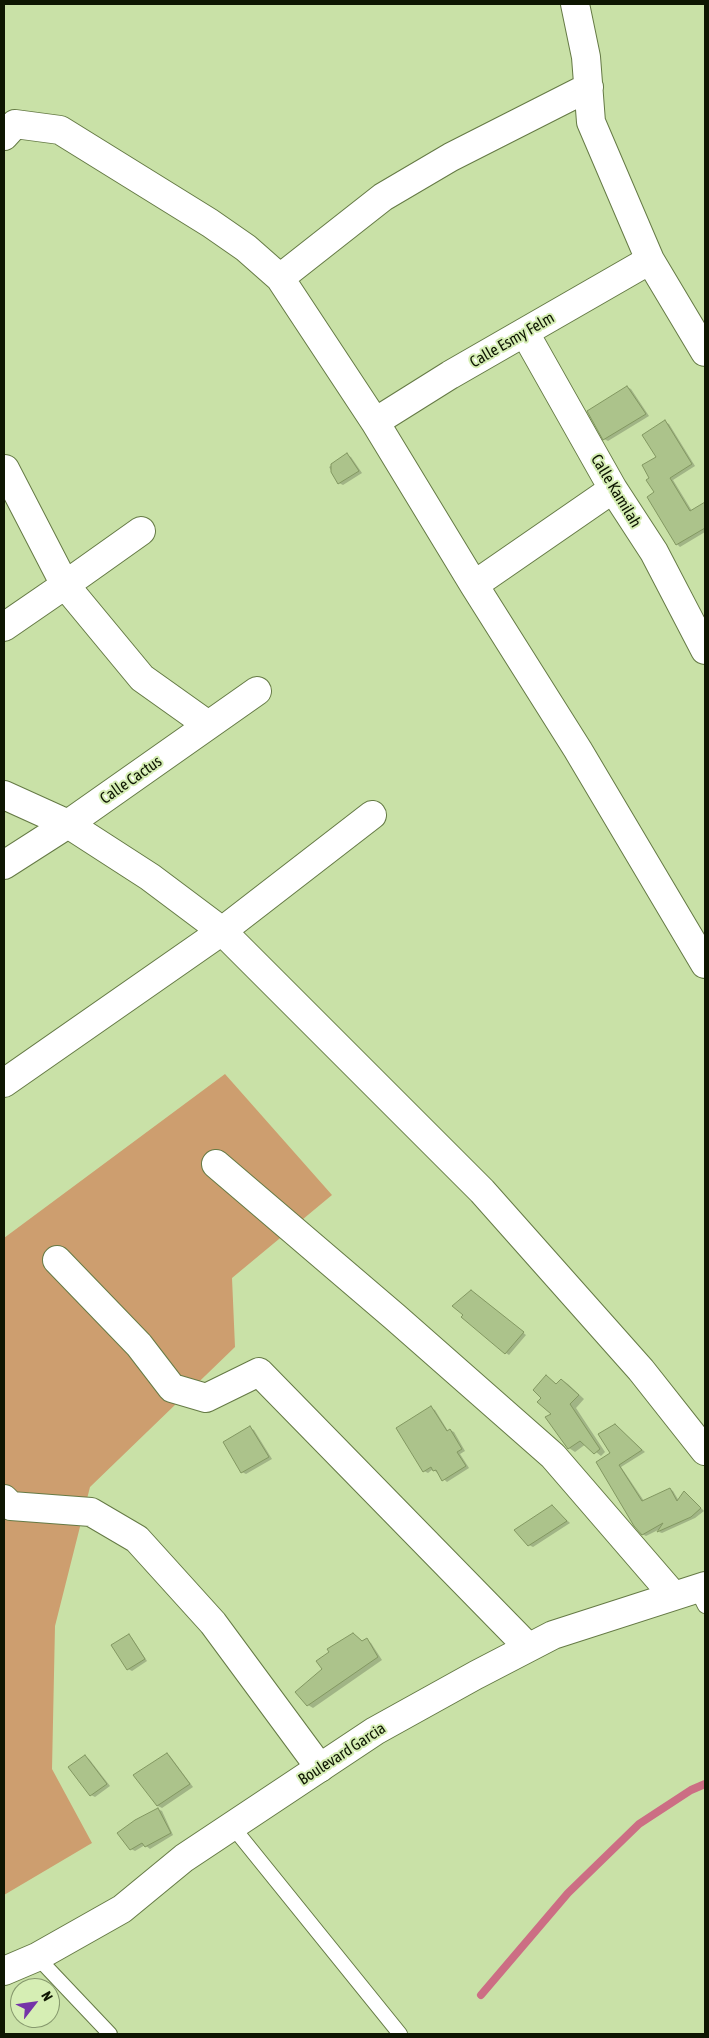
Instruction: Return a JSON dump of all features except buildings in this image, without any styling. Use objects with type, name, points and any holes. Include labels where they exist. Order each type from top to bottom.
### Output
[{"type":"street","points":[[575,4],[582,31],[591,122],[650,260],[705,352]]},
{"type":"street","points":[[280,278],[383,197],[451,157],[589,87]]},
{"type":"street","points":[[4,136],[15,124],[60,130],[210,223],[246,248],[280,278],[376,422],[474,584],[578,750],[705,964]]},
{"type":"street","name":"Calle Esmy Felm","points":[[376,422],[450,375],[650,260]]},
{"type":"street","name":"Calle Kamilah","points":[[525,333],[613,489],[654,552],[705,650]]},
{"type":"street","points":[[6,469],[65,585],[142,678],[208,725]]},
{"type":"street","points":[[474,584],[613,489]]},
{"type":"street","points":[[4,627],[141,531]]},
{"type":"street","name":"Calle Cactus","points":[[4,865],[68,824],[257,691]]},
{"type":"street","points":[[4,795],[68,824],[150,877],[222,931],[482,1191],[642,1370],[705,1451]]},
{"type":"street","points":[[4,1083],[222,931],[372,815]]},
{"type":"street","points":[[216,1164],[396,1317],[553,1456],[695,1594]]},
{"type":"street","points":[[57,1260],[139,1345],[172,1388],[206,1398],[259,1372],[528,1648]]},
{"type":"street","points":[[4,1499],[11,1506],[91,1512],[137,1539],[213,1623],[320,1768]]},
{"type":"street","name":"Boulevard Garcia","points":[[4,1971],[37,1957],[122,1909],[184,1858],[375,1731],[553,1635],[695,1594]]},
{"type":"lane","points":[[232,1826],[400,2034]]},
{"type":"lane","points":[[37,1957],[110,2034]]},
{"type":"shaded area","points":[[225,1074],[332,1195],[232,1278],[235,1347],[90,1487],[55,1626],[52,1769],[92,1843],[4,1895],[4,1238]]},
{"type":"waterway","points":[[481,1995],[568,1893],[639,1824],[691,1790],[705,1784]]}]
